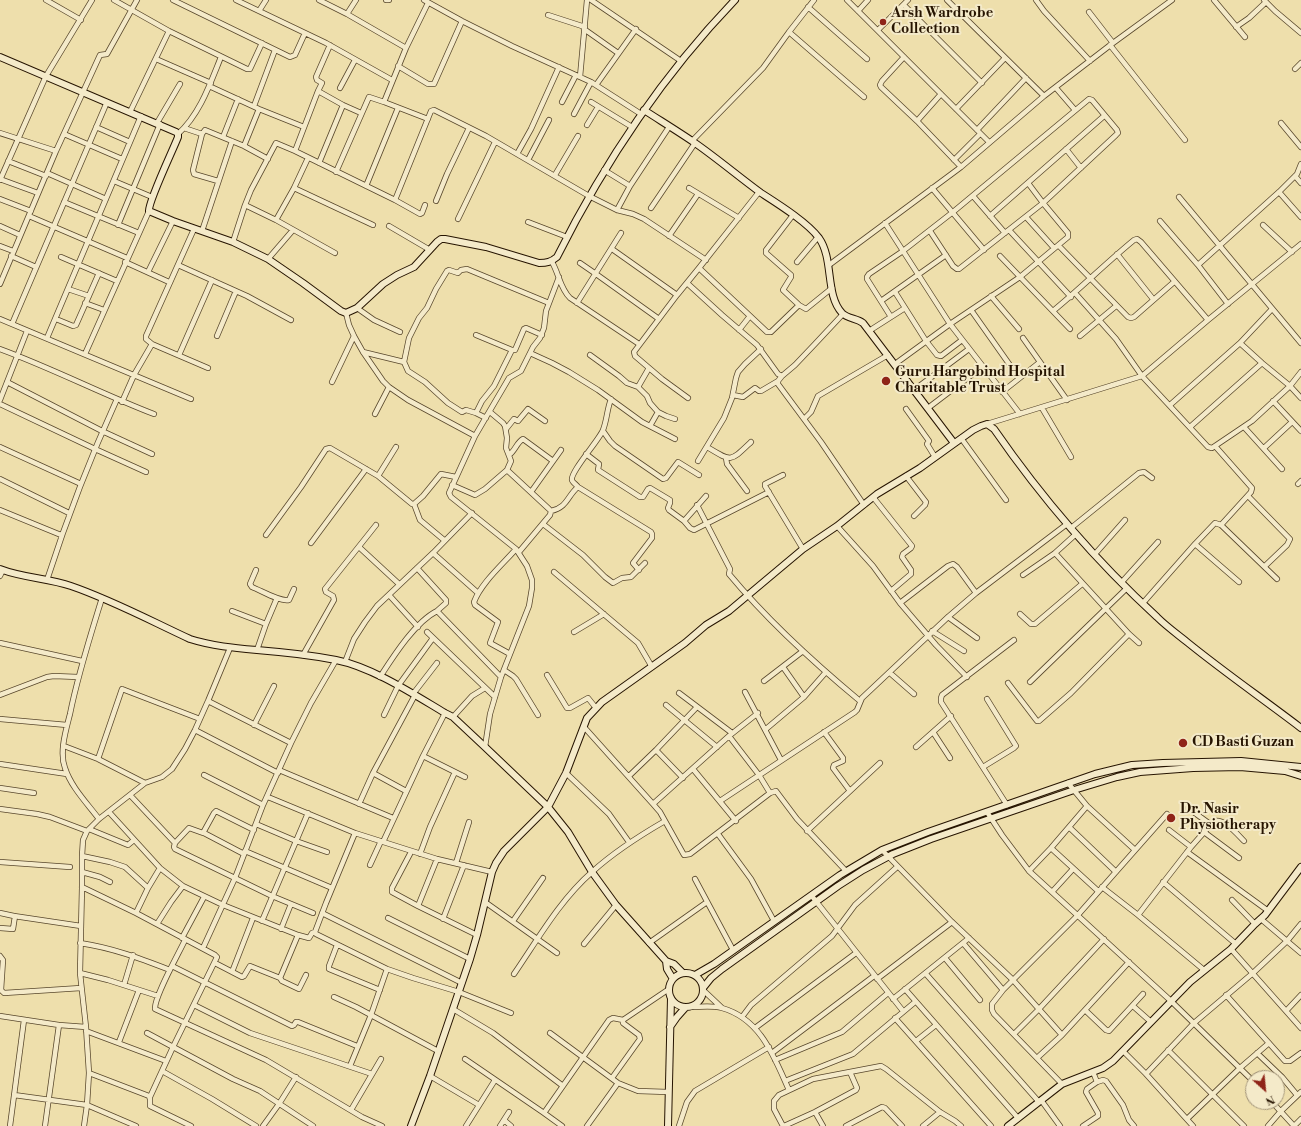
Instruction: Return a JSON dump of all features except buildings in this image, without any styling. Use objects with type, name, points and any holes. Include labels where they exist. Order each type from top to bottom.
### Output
[{"type":"street","points":[[48,0],[81,20]]},
{"type":"street","points":[[38,193],[0,180],[46,76],[92,0]]},
{"type":"street","points":[[114,0],[169,31],[249,70],[262,43]]},
{"type":"street","points":[[0,284],[56,151],[100,55],[107,54],[137,0]]},
{"type":"street","points":[[173,0],[290,57],[293,57],[306,33]]},
{"type":"street","points":[[236,0],[330,45],[392,80]]},
{"type":"street","points":[[259,11],[266,0]]},
{"type":"street","points":[[319,0],[347,14],[406,48]]},
{"type":"street","points":[[347,14],[356,0]]},
{"type":"street","points":[[562,102],[578,76],[587,0]]},
{"type":"street","points":[[592,0],[681,61]]},
{"type":"street","points":[[149,211],[194,229],[233,242],[268,259],[341,311],[346,313],[357,308],[383,284],[396,275],[414,267],[441,239],[486,247],[539,263],[552,262],[557,257],[604,170],[642,112],[681,61],[719,16],[735,0]]},
{"type":"street","points":[[651,208],[693,142],[763,68],[814,0]]},
{"type":"street","points":[[847,0],[989,142]]},
{"type":"street","points":[[858,11],[868,0]]},
{"type":"street","points":[[878,30],[908,0]]},
{"type":"street","points":[[947,0],[1044,96]]},
{"type":"street","points":[[1036,0],[1044,11],[1090,61]]},
{"type":"street","points":[[829,265],[961,167],[1044,96],[1111,44],[1172,0]]},
{"type":"street","points":[[1214,0],[1245,37]]},
{"type":"street","points":[[384,102],[426,1],[512,46],[591,82],[669,127],[693,142],[759,192],[793,215],[818,237],[823,245],[829,265],[832,288],[837,305],[845,316],[859,320],[869,331],[954,443]]},
{"type":"street","points":[[1236,27],[1249,18],[1265,1],[1301,33]]},
{"type":"street","points":[[904,5],[982,83]]},
{"type":"street","points":[[808,7],[867,59]]},
{"type":"street","points":[[1090,12],[1111,44],[1185,140]]},
{"type":"street","points":[[548,15],[584,28],[618,53]]},
{"type":"street","points":[[398,66],[428,84],[434,84],[462,21]]},
{"type":"street","points":[[596,85],[636,30]]},
{"type":"street","points":[[130,112],[169,31]]},
{"type":"street","points":[[789,32],[864,97]]},
{"type":"street","points":[[295,151],[322,83],[316,78],[330,45]]},
{"type":"street","points":[[254,106],[275,50]]},
{"type":"street","points":[[0,56],[141,116],[178,134]]},
{"type":"street","points":[[85,354],[149,211],[148,208],[152,197],[172,152],[178,134],[197,110],[221,57]]},
{"type":"street","points":[[904,57],[880,85],[893,100],[917,121],[961,167]]},
{"type":"street","points":[[156,58],[259,109],[304,126]]},
{"type":"street","points":[[956,109],[1005,58]]},
{"type":"street","points":[[340,88],[355,60]]},
{"type":"street","points":[[1295,69],[1301,63]]},
{"type":"street","points":[[517,154],[531,129],[559,67]]},
{"type":"street","points":[[954,160],[1026,78]]},
{"type":"street","points":[[574,114],[591,82]]},
{"type":"street","points":[[118,225],[158,124],[180,84]]},
{"type":"street","points":[[1056,88],[1075,110]]},
{"type":"street","points":[[318,91],[361,113]]},
{"type":"street","points":[[917,121],[941,94]]},
{"type":"street","points":[[336,172],[369,97],[428,119]]},
{"type":"street","points":[[223,136],[238,99]]},
{"type":"street","points":[[891,317],[867,279],[867,276],[930,231],[1075,110],[1091,99],[1116,130],[1117,134],[1043,203],[961,268],[957,269],[953,266],[930,231]]},
{"type":"street","points":[[12,324],[107,102]]},
{"type":"street","points":[[591,102],[632,127]]},
{"type":"street","points":[[319,163],[343,105]]},
{"type":"street","points":[[587,125],[598,107]]},
{"type":"street","points":[[366,186],[398,108]]},
{"type":"street","points":[[244,146],[259,109]]},
{"type":"street","points":[[395,200],[428,119],[434,110],[528,160],[590,196],[617,210],[633,214],[644,220],[706,260]]},
{"type":"street","points":[[47,338],[141,116]]},
{"type":"street","points":[[990,216],[1104,116]]},
{"type":"street","points":[[528,160],[549,120]]},
{"type":"street","points":[[1281,123],[1301,147]]},
{"type":"street","points":[[96,127],[130,142]]},
{"type":"street","points":[[617,210],[630,186],[669,127]]},
{"type":"street","points":[[184,128],[202,134]]},
{"type":"street","points":[[436,201],[469,128]]},
{"type":"street","points":[[218,181],[193,172],[203,131],[207,130],[223,136],[268,159]]},
{"type":"street","points":[[0,133],[56,151]]},
{"type":"street","points":[[64,134],[122,159]]},
{"type":"street","points":[[555,175],[578,136]]},
{"type":"street","points":[[202,231],[232,141]]},
{"type":"street","points":[[458,219],[495,142]]},
{"type":"street","points":[[233,242],[245,205],[276,144],[295,151],[395,200],[420,214],[422,213],[425,205]]},
{"type":"street","points":[[1066,149],[1081,168]]},
{"type":"street","points":[[276,220],[294,188],[308,158]]},
{"type":"street","points":[[8,161],[72,184],[106,199]]},
{"type":"street","points":[[1198,265],[1279,192],[1295,176],[1301,164]]},
{"type":"street","points":[[604,170],[630,186]]},
{"type":"street","points":[[1295,176],[1301,183]]},
{"type":"street","points":[[114,181],[152,197]]},
{"type":"street","points":[[895,364],[950,324],[1020,277],[1068,237],[1069,234],[1028,183]]},
{"type":"street","points":[[294,188],[373,225]]},
{"type":"street","points":[[689,188],[739,218]]},
{"type":"street","points":[[932,188],[984,250]]},
{"type":"street","points":[[688,398],[649,368],[634,354],[634,352],[677,295],[759,192]]},
{"type":"street","points":[[1279,192],[1301,217]]},
{"type":"street","points":[[670,236],[698,194]]},
{"type":"street","points":[[973,196],[990,216],[1038,262],[1071,297]]},
{"type":"street","points":[[1179,197],[1301,343]]},
{"type":"street","points":[[0,199],[31,211]]},
{"type":"street","points":[[64,202],[139,233]]},
{"type":"street","points":[[245,205],[276,220],[335,253]]},
{"type":"street","points":[[793,215],[766,250],[766,253],[791,275],[783,290],[804,309],[807,309],[832,288]]},
{"type":"street","points":[[29,216],[88,241],[169,282]]},
{"type":"street","points":[[1026,217],[1091,279],[1126,316],[1131,318],[1134,317],[1174,282]]},
{"type":"street","points":[[148,272],[173,221]]},
{"type":"street","points":[[1160,221],[1198,265],[1228,304]]},
{"type":"street","points":[[528,222],[567,238]]},
{"type":"street","points":[[885,223],[950,324],[1020,414]]},
{"type":"street","points":[[1263,224],[1292,252]]},
{"type":"street","points":[[0,226],[20,235]]},
{"type":"street","points":[[389,226],[430,250]]},
{"type":"street","points":[[194,229],[146,336],[147,341],[152,344],[208,368]]},
{"type":"street","points":[[268,259],[292,230]]},
{"type":"street","points":[[577,303],[622,233]]},
{"type":"street","points":[[797,262],[818,237]]},
{"type":"street","points":[[1053,311],[1071,297],[1117,254],[1134,240],[1139,240],[1208,320]]},
{"type":"street","points":[[411,1126],[430,1076],[470,959],[492,872],[504,851],[548,807],[566,773],[587,718],[596,708],[706,625],[729,611],[803,549],[838,526],[874,497],[973,430],[987,424],[1142,376],[1301,244]]},
{"type":"street","points":[[0,246],[36,267]]},
{"type":"street","points":[[612,250],[677,295]]},
{"type":"street","points":[[1117,254],[1153,299]]},
{"type":"street","points":[[881,301],[946,255]]},
{"type":"street","points":[[1000,256],[1050,310],[1053,311],[1070,329]]},
{"type":"street","points":[[62,257],[117,280]]},
{"type":"street","points":[[552,262],[565,293],[577,303],[639,344]]},
{"type":"street","points":[[580,263],[659,319]]},
{"type":"street","points":[[178,265],[247,296],[291,320]]},
{"type":"street","points":[[699,268],[769,332],[799,305]]},
{"type":"street","points":[[486,418],[466,410],[462,412],[456,409],[425,382],[408,371],[404,362],[409,338],[419,318],[427,308],[436,289],[448,270],[458,273],[461,270],[467,269],[549,303]]},
{"type":"street","points":[[56,319],[75,326],[99,273]]},
{"type":"street","points":[[485,747],[490,714],[501,677],[529,606],[532,588],[530,573],[517,550],[449,495],[475,436],[509,378],[524,368],[530,353],[542,334],[546,311],[559,277]]},
{"type":"street","points":[[179,355],[212,280]]},
{"type":"street","points":[[687,283],[761,350],[778,374],[782,376]]},
{"type":"street","points":[[68,289],[89,296]]},
{"type":"street","points":[[217,336],[236,291]]},
{"type":"street","points":[[895,292],[926,341],[939,356],[962,340]]},
{"type":"street","points":[[1075,293],[1116,339],[1142,376],[1208,447],[1212,448],[1244,427],[1290,386],[1301,372]]},
{"type":"street","points":[[991,296],[1019,329]]},
{"type":"street","points":[[86,303],[104,310]]},
{"type":"street","points":[[1080,336],[1116,306]]},
{"type":"street","points":[[357,308],[374,320],[400,332]]},
{"type":"street","points":[[869,331],[905,308]]},
{"type":"street","points":[[1170,405],[1240,342],[1272,309]]},
{"type":"street","points":[[971,310],[1019,378]]},
{"type":"street","points":[[346,313],[349,325],[363,352],[378,375],[389,387],[427,411],[475,436]]},
{"type":"street","points":[[733,394],[743,396],[755,388],[762,391],[778,381],[843,314]]},
{"type":"street","points":[[739,330],[750,316]]},
{"type":"street","points":[[0,319],[191,398]]},
{"type":"street","points":[[476,413],[482,401],[492,390],[512,350],[515,350],[525,328],[542,334]]},
{"type":"street","points":[[0,400],[27,331]]},
{"type":"street","points":[[476,335],[512,350]]},
{"type":"street","points":[[332,382],[354,336]]},
{"type":"street","points":[[1023,338],[1066,400]]},
{"type":"street","points":[[1240,342],[1262,363],[1290,386],[1301,398]]},
{"type":"street","points":[[122,402],[134,375],[152,344]]},
{"type":"street","points":[[0,349],[18,355],[77,380],[122,402],[154,414]]},
{"type":"street","points":[[914,390],[969,349]]},
{"type":"street","points":[[698,461],[724,418],[733,394],[738,372],[761,350]]},
{"type":"street","points":[[363,352],[404,362]]},
{"type":"street","points":[[530,353],[569,372],[634,416],[676,439]]},
{"type":"street","points":[[590,355],[620,376],[626,383],[638,387],[658,412],[675,419]]},
{"type":"street","points":[[804,419],[811,412],[818,396],[888,355]]},
{"type":"street","points":[[1002,392],[1040,362]]},
{"type":"street","points":[[1190,427],[1262,363]]},
{"type":"street","points":[[928,408],[982,367]]},
{"type":"street","points":[[638,387],[649,368]]},
{"type":"street","points":[[778,381],[778,384],[821,442],[864,505]]},
{"type":"street","points":[[7,382],[102,431],[152,454]]},
{"type":"street","points":[[375,414],[389,387]]},
{"type":"street","points":[[47,580],[69,513],[102,431],[117,399]]},
{"type":"street","points":[[611,399],[607,410],[603,431],[586,454],[572,478],[572,481],[578,487],[652,534],[652,538],[633,563],[639,570]]},
{"type":"street","points":[[1273,401],[1301,431]]},
{"type":"street","points":[[0,404],[146,472]]},
{"type":"street","points":[[1042,408],[1071,457]]},
{"type":"street","points":[[506,430],[514,419],[518,421],[528,409],[545,421]]},
{"type":"street","points":[[906,409],[929,441],[926,444],[935,457]]},
{"type":"street","points":[[452,486],[475,496],[507,470],[511,461],[506,448],[506,430],[503,423],[490,412]]},
{"type":"street","points":[[650,426],[658,412]]},
{"type":"street","points":[[1264,448],[1292,422]]},
{"type":"street","points":[[987,424],[994,429],[1042,494],[1069,526],[1127,588],[1158,618],[1201,653],[1301,728]]},
{"type":"street","points":[[1244,427],[1282,469]]},
{"type":"street","points":[[603,431],[615,446],[663,479],[666,478],[678,462],[699,475]]},
{"type":"street","points":[[961,438],[1006,500]]},
{"type":"street","points":[[509,455],[513,453],[523,439],[553,462]]},
{"type":"street","points":[[707,447],[726,458],[731,458],[751,442]]},
{"type":"street","points":[[378,476],[396,446]]},
{"type":"street","points":[[1215,446],[1251,486],[1252,490],[1221,525]]},
{"type":"street","points":[[0,447],[81,484]]},
{"type":"street","points":[[266,535],[301,487],[326,449],[330,448],[366,468],[414,504],[420,520],[444,540]]},
{"type":"street","points":[[531,492],[561,450]]},
{"type":"street","points":[[586,454],[599,464],[598,470],[640,498],[643,497],[650,488],[670,500],[668,508],[694,530],[769,492]]},
{"type":"street","points":[[726,458],[727,464],[746,491]]},
{"type":"street","points":[[311,543],[366,468]]},
{"type":"street","points":[[507,470],[551,511]]},
{"type":"street","points":[[720,801],[855,712],[860,701],[932,631],[976,592],[1069,526],[1139,473],[1144,472],[1152,478]]},
{"type":"street","points":[[414,504],[417,503],[440,474],[456,478]]},
{"type":"street","points":[[783,474],[765,484],[765,486],[803,549]]},
{"type":"street","points":[[906,476],[926,502],[925,506],[914,516]]},
{"type":"street","points":[[0,479],[69,513]]},
{"type":"street","points":[[551,511],[564,506],[578,487]]},
{"type":"street","points":[[684,521],[706,496]]},
{"type":"street","points":[[1248,496],[1290,539],[1265,566]]},
{"type":"street","points":[[874,497],[912,546],[912,548],[902,557],[912,574],[891,591]]},
{"type":"street","points":[[697,505],[730,569],[729,574],[747,596],[803,651],[860,701]]},
{"type":"street","points":[[0,510],[61,535]]},
{"type":"street","points":[[510,654],[490,642],[498,622],[475,605],[474,602],[478,593],[543,524],[550,515],[551,511]]},
{"type":"street","points":[[344,662],[354,639],[364,622],[377,606],[472,513]]},
{"type":"street","points":[[1095,554],[1125,520]]},
{"type":"street","points":[[1143,603],[1215,523],[1221,525],[1277,579]]},
{"type":"street","points":[[543,524],[582,555],[610,582],[631,577],[645,563]]},
{"type":"street","points":[[303,655],[334,600],[333,596],[326,592],[325,589],[376,525]]},
{"type":"street","points":[[838,526],[873,566],[900,603],[928,636],[967,677]]},
{"type":"street","points":[[1023,576],[1055,553],[1076,534]]},
{"type":"street","points":[[1122,583],[1158,542]]},
{"type":"street","points":[[1195,544],[1239,582]]},
{"type":"street","points":[[359,546],[399,584]]},
{"type":"street","points":[[433,552],[478,593]]},
{"type":"street","points":[[1055,553],[1082,584],[1139,643]]},
{"type":"street","points":[[900,603],[948,566],[953,564],[976,592]]},
{"type":"street","points":[[380,677],[406,640],[446,602],[446,600],[416,568]]},
{"type":"street","points":[[0,576],[1,569],[72,586],[202,643],[230,648],[303,655],[336,660],[354,665],[398,686],[453,717],[548,807],[568,832],[592,872],[616,905],[666,961],[674,964],[683,973]]},
{"type":"street","points":[[256,570],[251,586],[277,598],[288,601],[294,589]]},
{"type":"street","points":[[554,572],[638,643],[652,667]]},
{"type":"street","points":[[1020,614],[1031,624],[1035,624],[1082,584]]},
{"type":"street","points":[[1030,682],[1127,588]]},
{"type":"street","points":[[389,595],[418,627]]},
{"type":"street","points":[[99,819],[67,774],[64,767],[63,756],[78,677],[102,598]]},
{"type":"street","points":[[257,650],[277,598]]},
{"type":"street","points":[[232,611],[266,624]]},
{"type":"street","points":[[437,611],[501,677]]},
{"type":"street","points":[[574,632],[604,614]]},
{"type":"street","points":[[948,617],[976,638]]},
{"type":"street","points":[[932,631],[964,651]]},
{"type":"street","points":[[426,632],[495,697]]},
{"type":"street","points":[[1008,683],[1037,721],[1039,721],[1071,693],[1129,634]]},
{"type":"street","points":[[384,715],[398,686],[433,638]]},
{"type":"street","points":[[1007,805],[941,702],[941,698],[942,695],[1014,640]]},
{"type":"street","points":[[0,643],[82,661]]},
{"type":"street","points":[[84,1126],[89,1073],[80,973],[83,840],[88,830],[99,819],[145,783],[162,777],[168,773],[179,759],[195,730],[230,648]]},
{"type":"street","points":[[764,681],[803,651]]},
{"type":"street","points":[[203,948],[235,878],[263,805],[291,743],[311,703],[336,660]]},
{"type":"street","points":[[359,804],[373,773],[414,695],[437,663]]},
{"type":"street","points":[[783,667],[804,697]]},
{"type":"street","points":[[504,670],[516,679],[538,715]]},
{"type":"street","points":[[766,729],[804,697],[826,672]]},
{"type":"street","points":[[890,673],[914,694]]},
{"type":"street","points":[[547,674],[567,708],[570,708],[588,698],[596,708]]},
{"type":"street","points":[[0,695],[54,676],[78,677]]},
{"type":"street","points":[[254,725],[274,686]]},
{"type":"street","points":[[453,717],[472,696],[485,688]]},
{"type":"street","points":[[98,759],[122,689],[200,719]]},
{"type":"street","points":[[678,692],[730,735],[759,774],[770,793]]},
{"type":"street","points":[[745,692],[766,729],[781,760]]},
{"type":"street","points":[[983,767],[1016,746],[987,699]]},
{"type":"street","points":[[208,701],[291,743]]},
{"type":"street","points":[[666,705],[716,747]]},
{"type":"street","points":[[629,776],[656,750],[696,707]]},
{"type":"street","points":[[370,865],[422,756],[445,713]]},
{"type":"street","points":[[653,804],[730,735],[758,714]]},
{"type":"street","points":[[916,747],[951,716]]},
{"type":"street","points":[[0,719],[68,725]]},
{"type":"street","points":[[584,727],[653,804],[684,855],[690,854],[774,791],[778,792],[797,819],[846,871]]},
{"type":"street","points":[[195,730],[278,772],[393,818]]},
{"type":"street","points":[[824,732],[843,758],[843,760],[834,765],[833,770],[850,791]]},
{"type":"street","points":[[933,732],[950,758]]},
{"type":"street","points":[[64,746],[98,759],[145,783]]},
{"type":"street","points":[[656,750],[682,778]]},
{"type":"street","points":[[422,756],[465,777]]},
{"type":"street","points":[[695,975],[714,964],[846,871],[882,850],[1068,783],[1095,774],[1132,765],[1241,761],[1300,766]]},
{"type":"street","points":[[808,831],[880,763]]},
{"type":"street","points":[[0,764],[67,774]]},
{"type":"street","points":[[703,989],[711,978],[722,969],[816,901],[857,874],[888,857],[931,839],[1074,790],[1129,774],[1185,769],[1240,767],[1285,771],[1301,776]]},
{"type":"street","points":[[693,769],[736,820]]},
{"type":"street","points":[[420,854],[430,827],[455,772]]},
{"type":"street","points":[[373,773],[406,791]]},
{"type":"street","points":[[566,773],[604,809],[630,842]]},
{"type":"street","points":[[204,775],[263,805]]},
{"type":"street","points":[[1068,783],[1087,806],[1135,850]]},
{"type":"street","points":[[0,788],[34,793]]},
{"type":"street","points":[[130,795],[175,843]]},
{"type":"street","points":[[268,796],[355,833],[411,852],[492,872]]},
{"type":"street","points":[[1029,871],[1070,828],[1087,806]]},
{"type":"street","points":[[1188,808],[1210,824]]},
{"type":"street","points":[[0,809],[37,814],[88,830],[128,845],[134,840]]},
{"type":"street","points":[[109,812],[160,868],[183,886],[204,897],[253,918],[309,938],[312,933],[315,932],[355,833]]},
{"type":"street","points":[[204,833],[214,813],[216,812],[254,830]]},
{"type":"street","points":[[987,812],[1029,871],[1171,1001],[1245,1073]]},
{"type":"street","points":[[262,921],[308,813]]},
{"type":"street","points":[[1062,1084],[994,1014],[992,1004],[1003,990],[1077,916],[1167,814]]},
{"type":"street","points":[[1138,915],[1210,824],[1217,820],[1223,822],[1244,841]]},
{"type":"street","points":[[514,974],[567,899],[592,872],[630,842],[664,821]]},
{"type":"street","points":[[456,863],[469,822]]},
{"type":"street","points":[[256,824],[327,852]]},
{"type":"street","points":[[313,913],[272,896],[175,849],[175,843],[189,828],[332,888]]},
{"type":"street","points":[[1070,828],[1116,872]]},
{"type":"street","points":[[1169,830],[1191,847]]},
{"type":"street","points":[[1204,832],[1239,858]]},
{"type":"street","points":[[718,834],[751,879],[774,921]]},
{"type":"street","points":[[1051,848],[1073,869],[1138,915],[1204,970]]},
{"type":"street","points":[[882,850],[952,922],[1013,980],[1062,1035]]},
{"type":"street","points":[[411,852],[392,888],[394,893],[477,935]]},
{"type":"street","points":[[1187,852],[1267,910]]},
{"type":"street","points":[[82,856],[125,867],[148,888]]},
{"type":"street","points":[[418,906],[437,859]]},
{"type":"street","points":[[0,862],[70,868]]},
{"type":"street","points":[[443,919],[464,865]]},
{"type":"street","points":[[742,1017],[750,1005],[832,936],[856,905],[897,867]]},
{"type":"street","points":[[1008,1126],[1062,1084],[1103,1068],[1113,1061],[1171,1001],[1204,970],[1231,949],[1261,919],[1301,867]]},
{"type":"street","points":[[136,913],[160,868]]},
{"type":"street","points":[[1052,892],[1073,869]]},
{"type":"street","points":[[82,872],[100,877],[110,882]]},
{"type":"street","points":[[513,921],[543,878]]},
{"type":"street","points":[[695,879],[733,950]]},
{"type":"street","points":[[1163,882],[1236,944]]},
{"type":"street","points":[[158,924],[171,902],[183,886]]},
{"type":"street","points":[[82,887],[158,924],[183,939],[217,956],[173,1046],[150,1098],[150,1106],[191,1126]]},
{"type":"street","points":[[811,895],[875,978],[903,1011]]},
{"type":"street","points":[[204,897],[183,939],[158,996],[154,1007],[155,1009],[185,1021],[266,1060],[351,1110],[382,1126]]},
{"type":"street","points":[[1232,900],[1256,924]]},
{"type":"street","points":[[485,902],[557,953]]},
{"type":"street","points":[[649,943],[707,902]]},
{"type":"street","points":[[281,928],[292,904]]},
{"type":"street","points":[[584,944],[616,905]]},
{"type":"street","points":[[0,913],[81,926]]},
{"type":"street","points":[[322,913],[462,983]]},
{"type":"street","points":[[0,928],[13,929],[15,916]]},
{"type":"street","points":[[232,972],[253,918]]},
{"type":"street","points":[[388,918],[470,959]]},
{"type":"street","points":[[1261,919],[1301,953]]},
{"type":"street","points":[[772,1053],[952,922]]},
{"type":"street","points":[[1146,1074],[1194,1023],[1253,973],[1287,941],[1301,924]]},
{"type":"street","points":[[315,932],[318,936],[387,969],[459,992],[511,1013]]},
{"type":"street","points":[[280,978],[298,935]]},
{"type":"street","points":[[893,999],[969,938]]},
{"type":"street","points":[[1014,1034],[1039,1010],[1104,939]]},
{"type":"street","points":[[80,943],[110,948],[171,968],[204,982],[292,1026],[298,1022],[358,1046]]},
{"type":"street","points":[[963,943],[1003,990]]},
{"type":"street","points":[[337,945],[329,969],[380,990]]},
{"type":"street","points":[[1231,949],[1301,1028]]},
{"type":"street","points":[[756,1028],[856,953]]},
{"type":"street","points":[[124,985],[133,955]]},
{"type":"street","points":[[0,956],[3,960],[1,990],[4,993],[81,988]]},
{"type":"street","points":[[945,958],[980,1000]]},
{"type":"street","points":[[666,961],[666,966],[673,979]]},
{"type":"street","points":[[1037,1058],[1062,1035],[1129,962]]},
{"type":"street","points":[[214,964],[243,977],[250,966],[252,966],[280,978],[282,981],[299,989],[306,975]]},
{"type":"street","points":[[350,1066],[371,1015],[387,969]]},
{"type":"street","points":[[80,973],[158,996]]},
{"type":"street","points":[[544,1112],[609,1020],[613,1018],[623,1020],[669,989],[673,979],[679,975],[683,973],[690,973],[695,975],[699,978],[703,989],[703,996],[696,1005],[688,1007],[677,1017],[670,1029]]},
{"type":"street","points":[[926,974],[1040,1101],[1060,1126]]},
{"type":"street","points":[[668,1126],[671,998],[669,989]]},
{"type":"street","points":[[703,989],[721,1007],[742,1017],[756,1028],[769,1047],[789,1090]]},
{"type":"street","points":[[905,989],[1018,1118]]},
{"type":"street","points":[[119,1042],[139,990]]},
{"type":"street","points":[[775,1060],[842,1032],[888,993]]},
{"type":"street","points":[[1085,1010],[1108,1031],[1111,1030],[1143,994]]},
{"type":"street","points":[[1226,995],[1286,1061],[1290,1061],[1301,1053]]},
{"type":"street","points":[[1286,1011],[1301,995]]},
{"type":"street","points":[[334,997],[438,1051]]},
{"type":"street","points":[[671,998],[674,1003],[679,1006],[721,1007]]},
{"type":"street","points":[[785,1081],[859,1050],[915,1002]]},
{"type":"street","points":[[194,1005],[250,1033],[372,1074]]},
{"type":"street","points":[[1133,1006],[1151,1022]]},
{"type":"street","points":[[453,1009],[493,1033],[563,1086]]},
{"type":"street","points":[[0,1016],[86,1029],[166,1061]]},
{"type":"street","points":[[895,1018],[991,1126]]},
{"type":"street","points":[[10,1126],[24,1020]]},
{"type":"street","points":[[612,1078],[640,1040],[639,1035],[623,1023],[623,1020]]},
{"type":"street","points":[[45,1126],[59,1025]]},
{"type":"street","points":[[916,1041],[936,1025]]},
{"type":"street","points":[[147,1033],[260,1091],[312,1126]]},
{"type":"street","points":[[550,1033],[618,1083],[638,1091],[668,1092]]},
{"type":"street","points":[[1187,1119],[1213,1096],[1240,1068],[1269,1043]]},
{"type":"street","points":[[679,1126],[688,1099],[696,1091],[769,1047]]},
{"type":"street","points":[[1168,1050],[1244,1126]]},
{"type":"street","points":[[1123,1051],[1193,1126]]},
{"type":"street","points":[[1257,1053],[1299,1093],[1268,1126]]},
{"type":"street","points":[[351,1110],[381,1059]]},
{"type":"street","points":[[465,1059],[544,1112],[562,1126]]},
{"type":"street","points":[[850,1072],[857,1088],[856,1090],[815,1112],[783,1126],[774,1108],[773,1104],[776,1098],[789,1090],[813,1080],[850,1072],[878,1067],[883,1067],[940,1112],[961,1126]]},
{"type":"street","points":[[162,1071],[256,1126]]},
{"type":"street","points":[[1093,1072],[1098,1082]]},
{"type":"street","points":[[89,1073],[150,1098]]},
{"type":"street","points":[[430,1076],[479,1105]]},
{"type":"street","points":[[263,1126],[296,1077]]},
{"type":"street","points":[[466,1126],[495,1080]]},
{"type":"street","points":[[1083,1126],[1098,1116],[1098,1113],[1086,1092],[1087,1089],[1103,1080],[1106,1081],[1123,1105],[1129,1120],[1134,1126]]},
{"type":"street","points":[[587,1126],[618,1083]]},
{"type":"street","points":[[14,1095],[87,1105],[136,1126]]},
{"type":"street","points":[[846,1126],[882,1107],[885,1108],[902,1126]]},
{"type":"street","points":[[1281,1111],[1294,1126],[1301,1119]]},
{"type":"street","points":[[500,1126],[509,1112]]},
{"type":"street","points":[[815,1112],[823,1126]]},
{"type":"street","points":[[923,1126],[940,1112]]},
{"type":"street","points":[[504,1120],[511,1126]]},
{"type":"place","name":"Arsh Wardrobe Collection","points":[[883,22]]},
{"type":"place","name":"Guru Hargobind Hospital Charitable Trust","points":[[886,381]]},
{"type":"place","name":"CD Basti Guzan","points":[[1183,743]]},
{"type":"place","name":"Dr. Nasir Physiotherapy","points":[[1171,818]]}]
